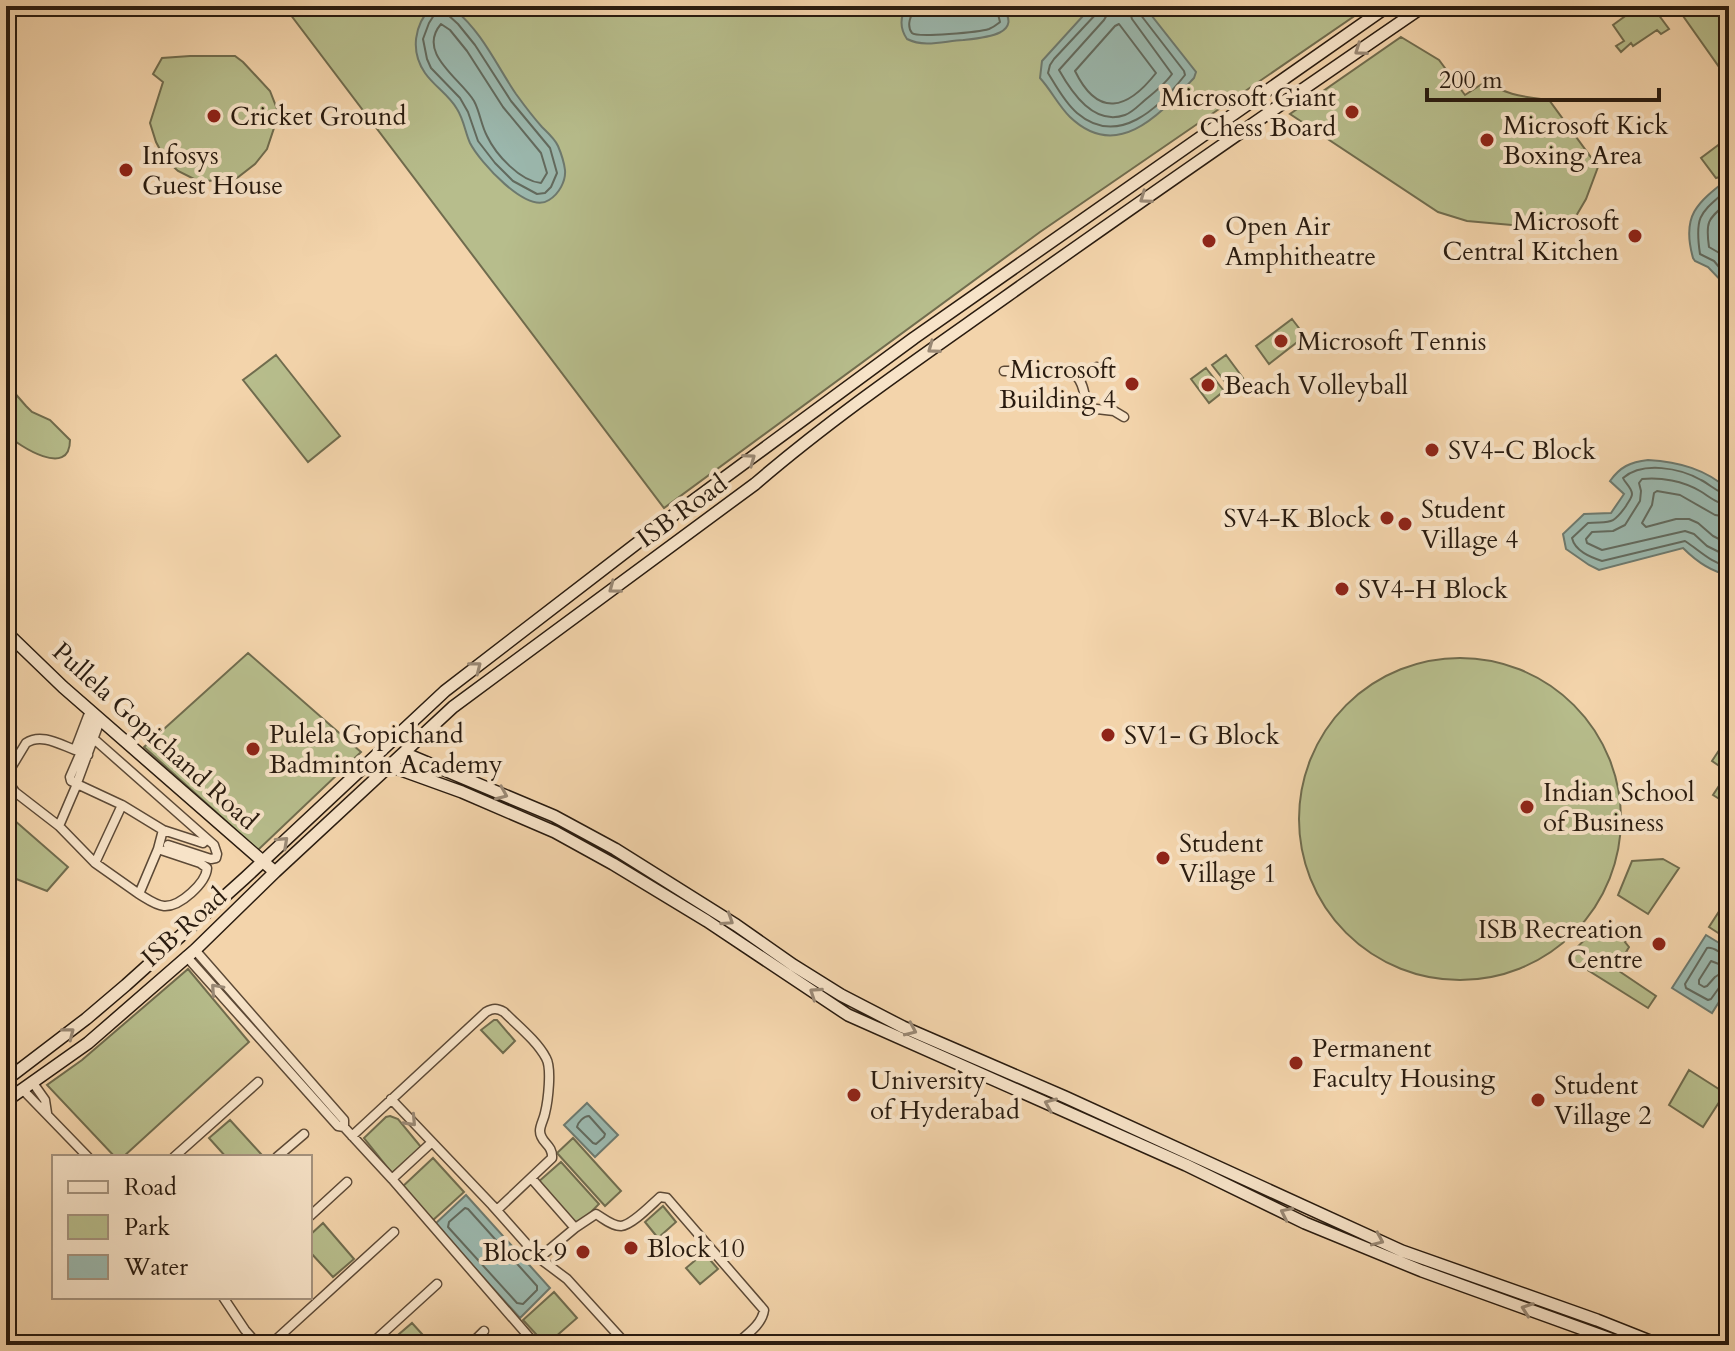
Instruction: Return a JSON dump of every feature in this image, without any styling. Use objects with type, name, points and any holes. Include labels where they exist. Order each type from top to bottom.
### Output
[{"type":"main road","name":"ISB Road","points":[[6,1080],[86,1019],[260,864],[445,691],[675,514],[914,338],[1388,6]]},
{"type":"main road","name":"ISB Road","points":[[6,1101],[88,1043],[191,953],[453,707],[912,364],[1139,202],[1424,6]]},
{"type":"main road","name":"Pullela Gopichand Road","points":[[6,632],[90,717],[147,764]]},
{"type":"main road","name":"Pullela Gopichand Road","points":[[6,639],[90,717],[273,875]]},
{"type":"main road","points":[[404,753],[554,816],[615,849],[841,995],[903,1027],[1065,1097],[1402,1251],[1660,1345]]},
{"type":"main road","points":[[390,766],[462,792],[555,832],[707,921],[848,1015],[1186,1165],[1305,1223],[1422,1271],[1627,1345]]},
{"type":"street","points":[[1079,378],[1097,367]]},
{"type":"street","points":[[1004,371],[1058,371],[1074,375],[1079,378],[1090,410],[1114,411],[1124,417]]},
{"type":"street","points":[[90,717],[94,739],[207,839],[217,854],[214,859],[168,845]]},
{"type":"street","points":[[90,717],[70,779],[163,830],[203,843],[207,839]]},
{"type":"street","points":[[81,752],[43,738],[30,740],[6,778],[15,792],[59,826],[95,863],[139,894],[165,906],[195,890],[207,873],[205,865],[158,849]]},
{"type":"street","points":[[81,752],[94,739]]},
{"type":"street","points":[[59,826],[78,782]]},
{"type":"street","points":[[95,863],[122,805]]},
{"type":"street","points":[[139,894],[163,830]]},
{"type":"street","points":[[191,953],[344,1120],[344,1127],[536,1345]]},
{"type":"street","points":[[352,1136],[486,1012],[492,1008],[499,1009],[548,1060],[546,1113],[540,1132],[553,1154],[532,1179],[497,1210]]},
{"type":"street","points":[[176,1155],[258,1082]]},
{"type":"street","points":[[28,1086],[45,1100],[47,1114],[86,1155]]},
{"type":"street","points":[[391,1099],[539,1258],[567,1279],[627,1345]]},
{"type":"street","points":[[279,1155],[304,1134]]},
{"type":"street","points":[[392,1179],[431,1143]]},
{"type":"street","points":[[532,1179],[575,1228]]},
{"type":"street","points":[[312,1214],[347,1182]]},
{"type":"street","points":[[539,1258],[596,1214],[617,1226],[625,1225],[660,1197],[667,1198],[764,1310],[757,1325],[735,1345]]},
{"type":"street","points":[[270,1345],[394,1232]]},
{"type":"street","points":[[370,1345],[437,1284]]},
{"type":"street","points":[[224,1299],[258,1345]]},
{"type":"street","points":[[470,1345],[484,1331]]},
{"type":"green space","points":[[284,6],[1369,6],[1040,232],[664,508]]},
{"type":"green space","points":[[1639,6],[1652,6],[1669,29],[1661,34],[1657,30],[1633,46],[1631,43],[1621,52],[1616,46],[1624,41],[1613,25]]},
{"type":"green space","points":[[1676,6],[1729,6],[1729,81]]},
{"type":"green space","points":[[1401,37],[1439,60],[1465,95],[1488,80],[1508,93],[1549,100],[1598,167],[1586,199],[1572,223],[1558,229],[1467,221],[1438,212],[1290,114]]},
{"type":"green space","name":"Cricket Ground","points":[[235,56],[270,91],[277,109],[267,149],[255,164],[237,178],[196,180],[178,171],[165,159],[156,142],[150,123],[163,82],[153,74],[162,58]]},
{"type":"green space","points":[[1729,137],[1729,167],[1724,166],[1723,176],[1716,178],[1701,158]]},
{"type":"green space","name":"Microsoft Tennis","points":[[1292,319],[1305,336],[1269,364],[1256,346]]},
{"type":"green space","points":[[276,355],[340,436],[308,462],[243,380]]},
{"type":"green space","points":[[1226,355],[1243,378],[1230,388],[1212,365]]},
{"type":"green space","name":"Beach Volleyball","points":[[1206,368],[1224,391],[1209,403],[1191,379]]},
{"type":"green space","points":[[6,383],[32,412],[50,420],[70,440],[68,451],[62,457],[43,456],[6,434]]},
{"type":"green space","name":"Pulela Gopichand Badminton Academy","points":[[248,653],[361,752],[258,850],[144,747]]},
{"type":"green space","points":[[1460,658],[1491,661],[1522,670],[1550,685],[1574,705],[1594,729],[1609,757],[1618,788],[1621,819],[1618,850],[1609,881],[1594,909],[1574,933],[1550,953],[1522,968],[1491,977],[1460,980],[1429,977],[1398,968],[1370,953],[1346,933],[1326,909],[1311,881],[1302,850],[1299,819],[1302,788],[1311,757],[1326,729],[1346,705],[1370,685],[1398,670],[1429,661]]},
{"type":"green space","points":[[1729,735],[1729,805],[1713,795],[1728,772],[1712,761]]},
{"type":"green space","points":[[6,813],[68,867],[47,891],[6,875]]},
{"type":"green space","points":[[1663,859],[1679,868],[1648,914],[1618,895],[1632,861]]},
{"type":"green space","points":[[1729,896],[1729,940],[1709,927]]},
{"type":"green space","points":[[1603,922],[1627,938],[1625,942],[1629,947],[1616,969],[1656,996],[1648,1008],[1567,957]]},
{"type":"green space","points":[[188,969],[249,1042],[125,1155],[113,1155],[47,1085],[82,1060]]},
{"type":"green space","points":[[494,1020],[515,1041],[503,1053],[481,1030]]},
{"type":"green space","points":[[1689,1070],[1725,1093],[1703,1127],[1669,1105]]},
{"type":"green space","points":[[390,1116],[398,1119],[421,1147],[392,1173],[364,1138]]},
{"type":"green space","points":[[230,1120],[262,1155],[224,1155],[209,1138]]},
{"type":"green space","points":[[573,1138],[621,1191],[605,1206],[557,1153]]},
{"type":"green space","points":[[433,1158],[464,1192],[432,1221],[401,1188]]},
{"type":"green space","points":[[561,1162],[599,1204],[575,1228],[537,1183]]},
{"type":"green space","points":[[663,1206],[676,1222],[658,1238],[645,1222]]},
{"type":"green space","points":[[323,1223],[354,1259],[333,1277],[312,1254],[312,1233]]},
{"type":"green space","points":[[704,1253],[718,1269],[700,1284],[686,1268]]},
{"type":"green space","points":[[554,1292],[577,1318],[546,1345],[523,1320]]},
{"type":"green space","points":[[412,1323],[432,1345],[394,1345],[391,1341]]},
{"type":"water","points":[[432,6],[450,7],[465,19],[519,98],[557,143],[565,174],[559,191],[549,200],[540,203],[529,200],[493,173],[470,143],[454,104],[420,65],[416,38],[421,21]]},
{"type":"water","points":[[908,6],[923,6],[943,13],[955,6],[1001,6],[1008,23],[1005,29],[990,36],[935,43],[914,42],[907,39],[903,31],[902,18]]},
{"type":"water","points":[[1092,6],[1144,6],[1196,72],[1194,78],[1153,118],[1122,134],[1105,135],[1088,130],[1070,117],[1040,78],[1042,61]]},
{"type":"water","points":[[1729,178],[1729,289],[1708,267],[1695,261],[1689,231],[1694,211],[1700,203]]},
{"type":"water","points":[[1648,460],[1692,468],[1729,490],[1729,575],[1704,565],[1683,548],[1599,570],[1566,549],[1563,534],[1584,514],[1611,513],[1624,494],[1610,481],[1614,476],[1626,466]]},
{"type":"water","points":[[1706,935],[1729,949],[1729,986],[1712,1013],[1672,988]]},
{"type":"water","points":[[587,1103],[618,1135],[595,1157],[564,1125]]},
{"type":"water","points":[[466,1195],[550,1288],[520,1318],[435,1224]]},
{"type":"place","name":"Microsoft Giant Chess Board","points":[[1352,112]]},
{"type":"place","name":"Cricket Ground","points":[[214,116]]},
{"type":"place","name":"Microsoft Kick Boxing Area","points":[[1487,140]]},
{"type":"place","name":"Infosys Guest House","points":[[126,170]]},
{"type":"place","name":"Microsoft Central Kitchen","points":[[1635,236]]},
{"type":"place","name":"Open Air Amphitheatre","points":[[1209,241]]},
{"type":"place","name":"Microsoft Tennis","points":[[1281,341]]},
{"type":"place","name":"Microsoft Building 4","points":[[1132,384]]},
{"type":"place","name":"Beach Volleyball","points":[[1208,385]]},
{"type":"place","name":"SV4-C Block","points":[[1432,450]]},
{"type":"place","name":"SV4-K Block","points":[[1387,518]]},
{"type":"place","name":"Student Village 4","points":[[1405,524]]},
{"type":"place","name":"SV4-H Block","points":[[1342,589]]},
{"type":"place","name":"SV1- G Block","points":[[1108,735]]},
{"type":"place","name":"Pulela Gopichand Badminton Academy","points":[[253,749]]},
{"type":"place","name":"Indian School of Business","points":[[1527,807]]},
{"type":"place","name":"Student Village 1","points":[[1163,858]]},
{"type":"place","name":"ISB Recreation Centre","points":[[1659,944]]},
{"type":"place","name":"Permanent Faculty Housing","points":[[1296,1063]]},
{"type":"place","name":"University of Hyderabad","points":[[854,1095]]},
{"type":"place","name":"Student Village 2","points":[[1538,1100]]},
{"type":"place","name":"Block 10","points":[[631,1248]]},
{"type":"place","name":"Block 9","points":[[583,1252]]}]
